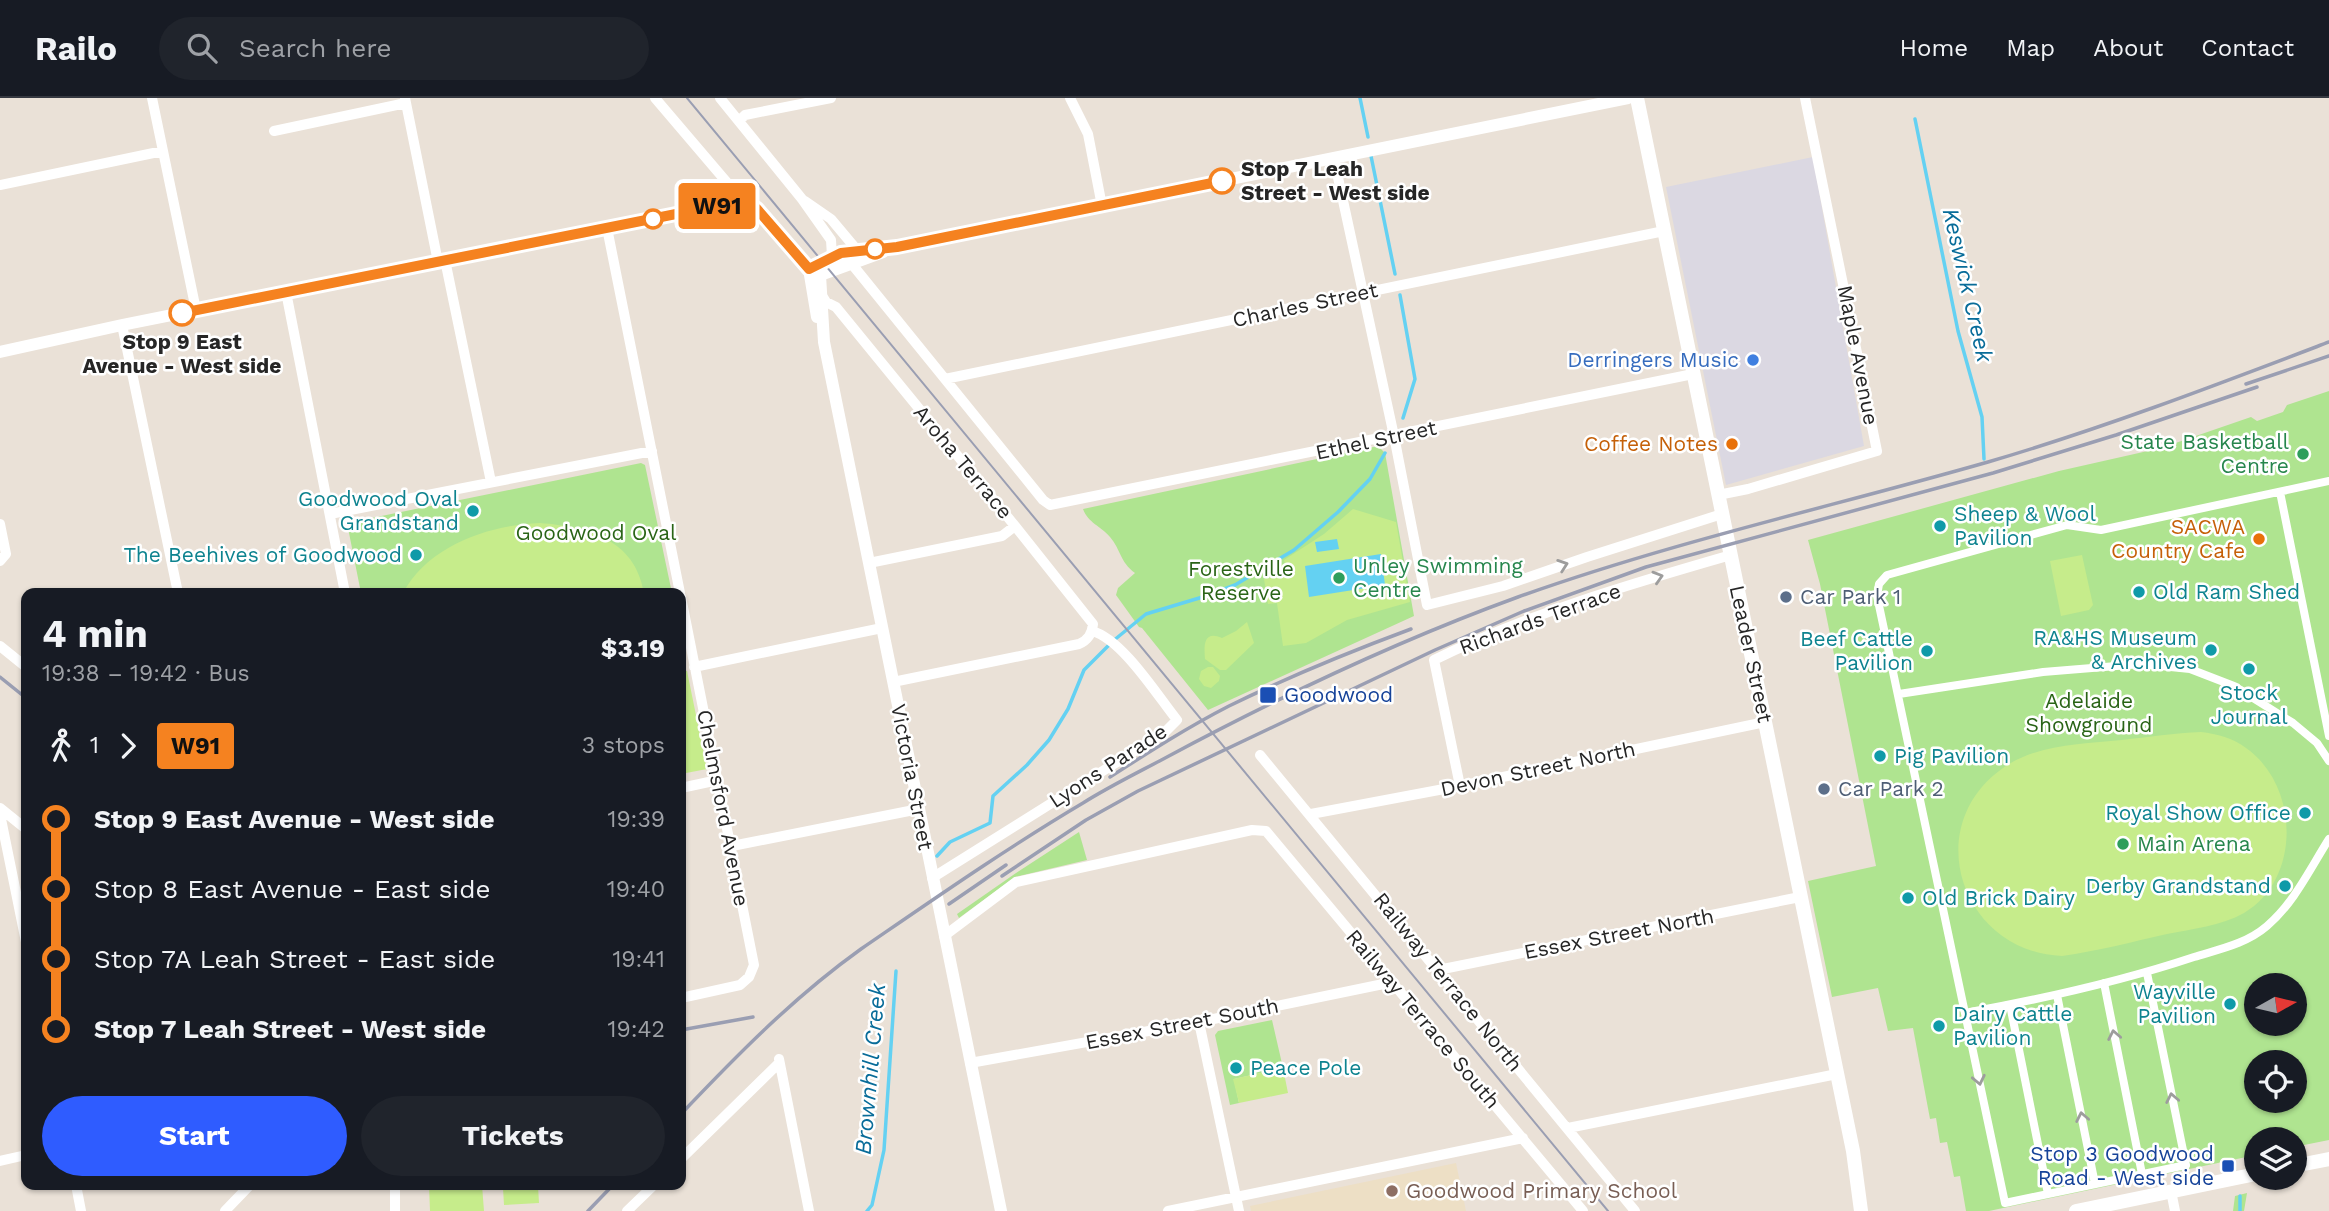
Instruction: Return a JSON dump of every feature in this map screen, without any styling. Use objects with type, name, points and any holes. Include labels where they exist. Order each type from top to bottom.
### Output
[{"type":"main road","name":"Leader Street","points":[[1637,98],[1853,1151],[1861,1211]]},
{"type":"main road","points":[[2307,1163],[2329,1159]]},
{"type":"main road","points":[[2076,1211],[2244,1177]]},
{"type":"street","points":[[152,98],[196,310]]},
{"type":"street","points":[[655,98],[730,186],[737,202]]},
{"type":"street","points":[[720,98],[802,199],[831,240],[832,256]]},
{"type":"street","points":[[739,121],[745,116],[831,98]]},
{"type":"street","points":[[1070,98],[1088,134],[1102,206]]},
{"type":"street","points":[[814,272],[832,256],[857,250],[897,247],[1628,98]]},
{"type":"street","name":"Maple Avenue","points":[[1718,495],[1748,489],[1877,451],[1805,98]]},
{"type":"street","points":[[274,131],[406,100],[491,482]]},
{"type":"street","points":[[0,185],[163,151]]},
{"type":"street","points":[[1334,159],[1394,436],[1427,605],[1503,586],[1722,514]]},
{"type":"street","points":[[802,199],[831,219],[857,250]]},
{"type":"street","points":[[0,352],[122,325],[737,202],[746,202],[757,209],[814,272]]},
{"type":"street","name":"Chelmsford Avenue","points":[[607,228],[679,588]]},
{"type":"street","name":"Charles Street","points":[[945,379],[1664,231]]},
{"type":"street","points":[[814,272],[897,247]]},
{"type":"street","points":[[851,263],[945,379]]},
{"type":"street","name":"Victoria Street","points":[[814,272],[821,294],[824,342]]},
{"type":"street","name":"Victoria Street","points":[[814,272],[812,300],[824,342],[1001,1211]]},
{"type":"street","points":[[286,292],[344,588]]},
{"type":"street","name":"Aroha Terrace","points":[[821,294],[1090,618],[1095,634]]},
{"type":"street","points":[[122,325],[177,588]]},
{"type":"street","name":"Ethel Street","points":[[945,379],[1046,504],[1058,505],[1693,374]]},
{"type":"street","points":[[330,514],[652,450]]},
{"type":"street","points":[[2147,972],[2186,1165],[2005,1203],[1877,596],[1879,584],[1887,575],[2067,525],[2101,530],[2329,481]]},
{"type":"street","points":[[2280,492],[2329,736]]},
{"type":"street","points":[[0,524],[6,554],[0,561]]},
{"type":"street","points":[[869,563],[1002,536],[1015,526]]},
{"type":"street","name":"Richards Terrace","points":[[1460,786],[1434,660],[1477,639],[1546,612],[1731,555]]},
{"type":"street","name":"Chelmsford Avenue","points":[[686,626],[754,965],[740,985],[686,997]]},
{"type":"street","points":[[694,667],[882,628]]},
{"type":"street","points":[[893,682],[1079,643],[1095,634]]},
{"type":"street","name":"Lyons Parade","points":[[932,878],[1165,732],[1177,720],[1120,648],[1095,634]]},
{"type":"street","points":[[0,646],[21,663]]},
{"type":"street","points":[[1899,694],[2043,672],[2141,664],[2190,669],[2234,686],[2293,723],[2317,743],[2329,761]]},
{"type":"street","name":"Devon Street North","points":[[1311,814],[1460,786],[1765,722]]},
{"type":"street","name":"Railway Terrace North","points":[[1260,755],[1635,1211]]},
{"type":"street","points":[[686,787],[718,780]]},
{"type":"street","points":[[732,846],[919,809]]},
{"type":"street","points":[[0,811],[21,826]]},
{"type":"street","points":[[0,811],[21,917]]},
{"type":"street","name":"Railway Terrace South","points":[[944,936],[1016,882],[1262,829],[1273,837],[1583,1211]]},
{"type":"street","points":[[1965,1013],[2057,995],[2147,972],[2248,940],[2287,906],[2329,839]]},
{"type":"street","name":"Essex Street North","points":[[1438,970],[1800,897]]},
{"type":"street","name":"Essex Street South","points":[[970,1063],[1199,1022],[1393,982]]},
{"type":"street","points":[[2104,983],[2142,1174]]},
{"type":"street","points":[[2057,995],[2095,1184]]},
{"type":"street","points":[[2010,1005],[2048,1194]]},
{"type":"street","points":[[1199,1022],[1239,1211]]},
{"type":"street","points":[[686,1154],[779,1061],[809,1211]]},
{"type":"street","points":[[1568,1128],[1837,1074]]},
{"type":"street","points":[[1168,1211],[1523,1138]]},
{"type":"street","points":[[0,1161],[21,1156]]},
{"type":"street","points":[[77,1190],[81,1211]]},
{"type":"street","points":[[225,1211],[245,1190]]},
{"type":"street","points":[[395,1190],[395,1211]]},
{"type":"street","points":[[627,1211],[640,1205],[650,1190]]},
{"type":"street","points":[[2171,1191],[2175,1211]]},
{"type":"shaded area","points":[[1813,157],[1864,446],[1726,485],[1666,187]]},
{"type":"shaded area","name":"Goodwood Primary School","points":[[1456,1163],[1466,1211],[1251,1211],[1250,1206]]},
{"type":"green space","name":"Adelaide Showground","points":[[2329,391],[2329,1140],[2307,1144],[2307,1127],[2244,1127],[2244,1158],[1989,1211],[1966,1211],[1960,1176],[1954,1177],[1947,1142],[1940,1143],[1936,1118],[1930,1119],[1913,1028],[1888,1031],[1878,988],[1832,997],[1808,881],[1876,866],[1820,584],[1808,540],[2059,471],[2161,448],[2251,417],[2257,421],[2283,412],[2287,405]]},
{"type":"green space","name":"Forestville Reserve","points":[[1378,446],[1385,453],[1414,616],[1208,710],[1116,595],[1118,588],[1135,573],[1126,565],[1110,537],[1088,518],[1083,509]]},
{"type":"green space","name":"Goodwood Oval","points":[[641,463],[645,465],[671,588],[360,588],[348,528],[352,522]]},
{"type":"green space","name":"Unley Swimming Centre","points":[[1353,509],[1396,522],[1410,602],[1347,620],[1306,643],[1283,646],[1277,603],[1268,604],[1264,579],[1278,577],[1277,570],[1281,570],[1280,565],[1285,564],[1284,560],[1324,534]]},
{"type":"green space","points":[[521,525],[558,525],[607,539],[631,560],[643,588],[406,588],[414,576],[444,550],[481,533]]},
{"type":"green space","points":[[2082,555],[2093,605],[2089,610],[2061,616],[2050,561]]},
{"type":"green space","points":[[1247,622],[1254,643],[1226,670],[1220,670],[1205,659],[1208,638],[1222,638]]},
{"type":"green space","points":[[1213,667],[1220,676],[1219,681],[1211,688],[1204,686],[1199,679],[1201,671]]},
{"type":"green space","points":[[686,671],[687,671],[707,769],[686,773]]},
{"type":"green space","name":"Main Arena","points":[[2201,732],[2225,737],[2246,748],[2264,764],[2276,785],[2284,808],[2287,832],[2284,856],[2276,878],[2263,898],[2244,913],[2226,921],[2062,956],[2027,949],[1999,933],[1977,910],[1964,883],[1958,852],[1963,822],[1977,793],[2003,768],[2030,754],[2060,747]]},
{"type":"green space","points":[[1079,832],[1087,860],[1015,877],[959,918],[957,914]]},
{"type":"green space","points":[[1272,1020],[1283,1068],[1234,1079],[1239,1103],[1230,1105],[1215,1035],[1218,1031]]},
{"type":"green space","points":[[1283,1068],[1288,1093],[1239,1103],[1233,1079]]},
{"type":"green space","points":[[429,1190],[482,1190],[484,1211],[430,1211]]},
{"type":"green space","points":[[503,1190],[538,1190],[539,1203],[504,1205]]},
{"type":"green space","points":[[2247,1193],[2244,1211],[2233,1211],[2235,1196]]},
{"type":"water","points":[[1337,539],[1339,549],[1317,552],[1315,542]]},
{"type":"water","points":[[1381,554],[1385,585],[1309,597],[1305,566]]},
{"type":"waterway","name":"Brownhill Creek","points":[[1360,98],[1368,137]]},
{"type":"waterway","name":"Keswick Creek","points":[[1915,119],[1958,331],[1982,417],[1984,459]]},
{"type":"waterway","name":"Brownhill Creek","points":[[1371,156],[1395,274]]},
{"type":"waterway","name":"Brownhill Creek","points":[[1400,295],[1415,379],[1403,418]]},
{"type":"waterway","name":"Brownhill Creek","points":[[937,856],[950,842],[990,823],[993,796],[1027,765],[1049,740],[1068,709],[1084,670],[1113,641],[1146,614],[1235,585],[1294,550],[1338,512],[1370,479],[1385,453]]},
{"type":"waterway","name":"Brownhill Creek","points":[[867,1211],[872,1205],[884,1150],[896,971]]},
{"type":"waterway","name":"Keswick Creek","points":[[2240,1196],[2240,1211]]},
{"type":"tram line","points":[[687,98],[1608,1211]]},
{"type":"railway","points":[[686,1109],[745,1048],[836,967],[971,874],[1114,785],[1253,712],[1340,671],[1473,614],[1576,577],[2031,449],[2160,405],[2329,342]]},
{"type":"railway","points":[[2246,384],[2329,356]]},
{"type":"railway","points":[[1002,876],[1086,820],[1138,791],[1435,650],[1524,611],[1646,567],[1993,473],[2257,387]]},
{"type":"railway","points":[[1110,777],[1229,706],[1319,665],[1411,629]]},
{"type":"railway","points":[[0,677],[21,694]]},
{"type":"railway","points":[[949,904],[1006,865]]},
{"type":"railway","points":[[686,1029],[753,1017]]},
{"type":"railway","points":[[588,1211],[608,1190]]},
{"type":"bus line","name":"W91","points":[[182,313],[741,201],[757,209],[809,269],[841,253],[897,247],[1222,181]]},
{"type":"place","name":"Stop 7 Leah Street - West side","points":[[1222,181]]},
{"type":"place","name":"Stop 9 East Avenue - West side","points":[[182,313]]},
{"type":"place","name":"Derringers Music","points":[[1753,360]]},
{"type":"place","name":"Coffee Notes","points":[[1732,444]]},
{"type":"place","name":"State Basketball Centre","points":[[2303,454]]},
{"type":"place","name":"Goodwood Oval Grandstand","points":[[473,511]]},
{"type":"place","name":"Sheep & Wool Pavilion","points":[[1940,526]]},
{"type":"place","name":"SACWA Country Cafe","points":[[2259,539]]},
{"type":"place","name":"The Beehives of Goodwood","points":[[416,555]]},
{"type":"place","name":"Unley Swimming Centre","points":[[1339,578]]},
{"type":"place","name":"Old Ram Shed","points":[[2139,592]]},
{"type":"place","name":"Car Park 1","points":[[1786,597]]},
{"type":"place","name":"RA&HS Museum & Archives","points":[[2211,650]]},
{"type":"place","name":"Beef Cattle Pavilion","points":[[1927,651]]},
{"type":"place","name":"Stock Journal","points":[[2249,669]]},
{"type":"place","name":"Goodwood","points":[[1268,695]]},
{"type":"place","name":"Pig Pavilion","points":[[1880,756]]},
{"type":"place","name":"Car Park 2","points":[[1824,789]]},
{"type":"place","name":"Royal Show Office","points":[[2305,813]]},
{"type":"place","name":"Main Arena","points":[[2123,844]]},
{"type":"place","name":"Derby Grandstand","points":[[2285,886]]},
{"type":"place","name":"Old Brick Dairy","points":[[1908,898]]},
{"type":"place","name":"Wayville Pavilion","points":[[2230,1004]]},
{"type":"place","name":"Dairy Cattle Pavilion","points":[[1939,1026]]},
{"type":"place","name":"Peace Pole","points":[[1236,1068]]},
{"type":"place","name":"Stop 3 Goodwood Road - West side","points":[[2228,1166]]},
{"type":"place","name":"Goodwood Primary School","points":[[1392,1191]]}]
